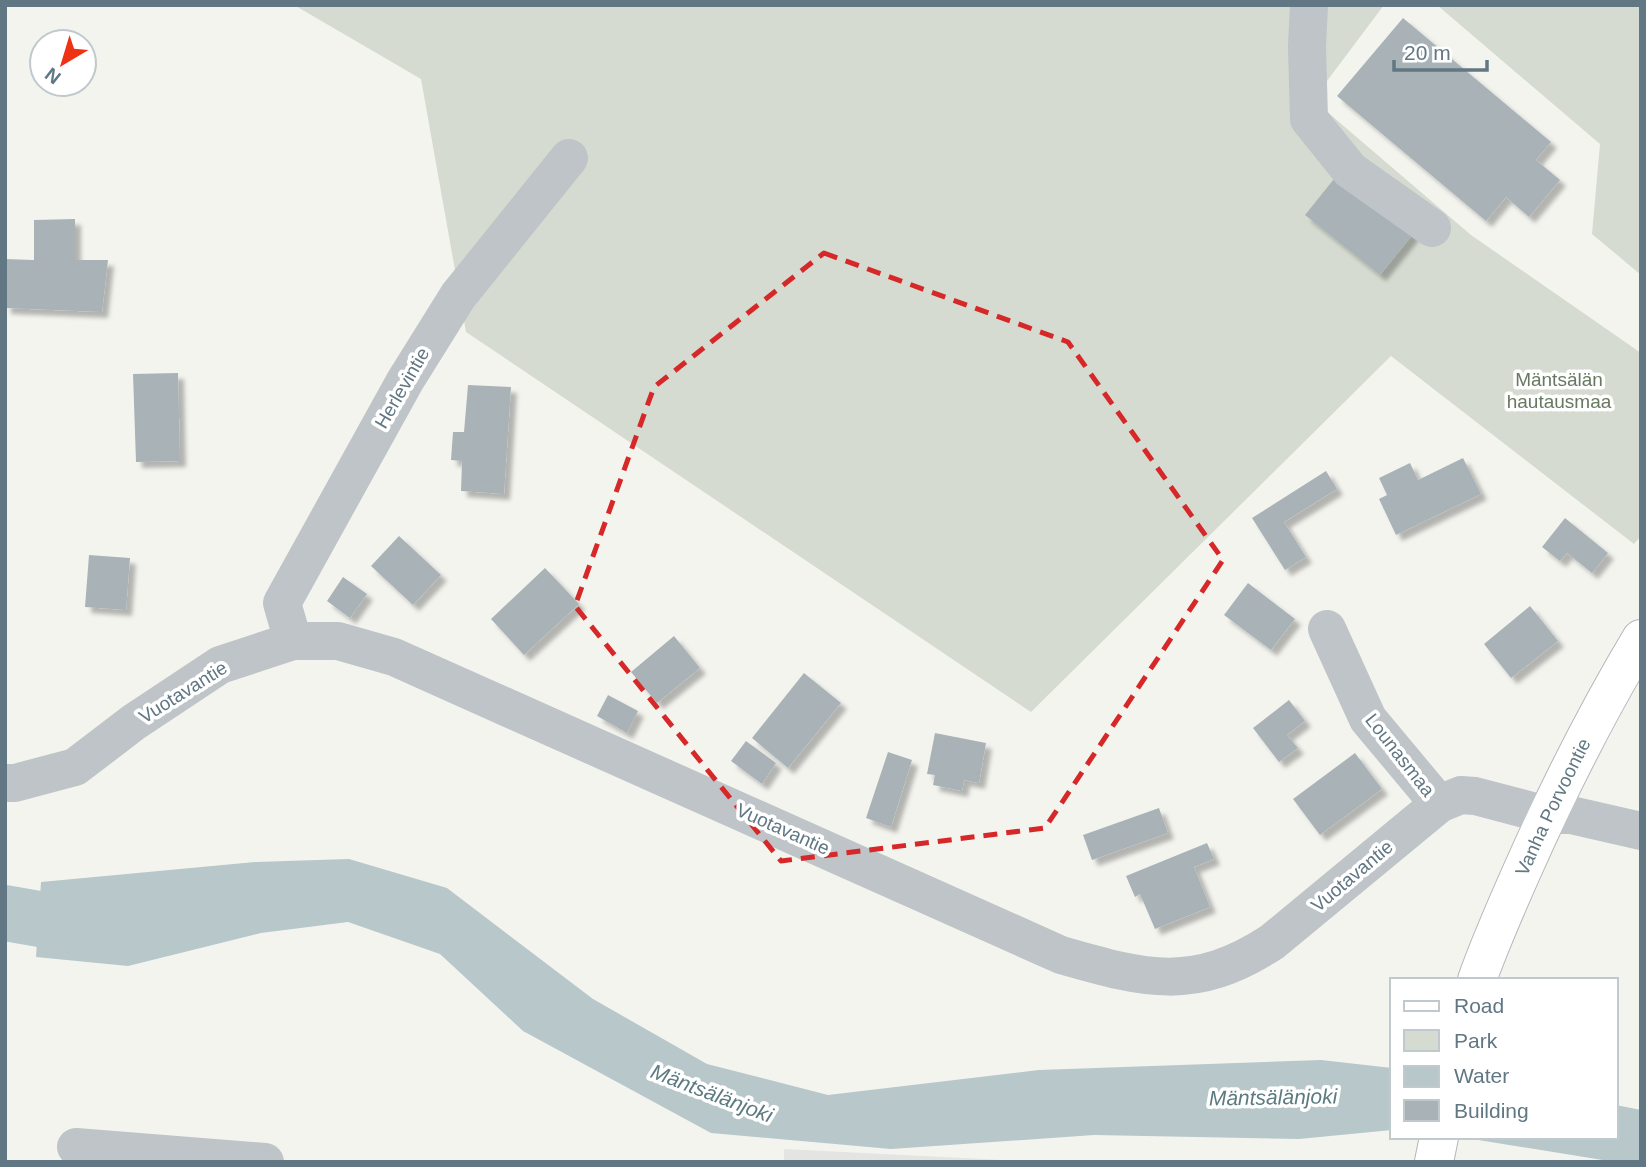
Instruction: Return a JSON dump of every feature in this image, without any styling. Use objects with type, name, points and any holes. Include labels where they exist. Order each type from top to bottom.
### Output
[{"type":"main road","name":"Vanha Porvoontie","points":[[1478,978],[1547,815],[1615,681],[1641,639]]},
{"type":"main road","points":[[1434,1162],[1439,1139]]},
{"type":"street","points":[[1309,5],[1309,119],[1350,170],[1433,228]]},
{"type":"street","name":"Herlevintie","points":[[293,641],[282,603],[405,381],[458,296],[569,158]]},
{"type":"street","name":"Lounasmaa","points":[[1327,629],[1368,719],[1438,804]]},
{"type":"street","name":"Vuotavantie","points":[[5,783],[15,783],[75,767],[134,722],[219,666],[293,641],[338,641],[394,657],[1061,955],[1123,973],[1168,978],[1215,971],[1246,959],[1272,943],[1438,804],[1461,795],[1475,796],[1547,815],[1571,815],[1641,831]]},
{"type":"street","points":[[76,1147],[265,1162]]},
{"type":"highlighted area","points":[[824,253],[1068,342],[1223,560],[1045,828],[781,861],[575,606],[654,387]]},
{"type":"shaded area","points":[[784,1149],[1043,1162],[784,1162]]},
{"type":"green space","name":"Mäntsälän hautausmaa","points":[[294,5],[1384,5],[1318,93],[1325,110],[1471,235],[1641,353],[1641,536],[1634,544],[1391,356],[1031,712],[466,332],[421,79]]},
{"type":"green space","points":[[1437,5],[1641,5],[1641,275],[1592,234],[1600,144]]},
{"type":"water","points":[[349,859],[447,888],[593,999],[707,1064],[828,1095],[1039,1070],[1321,1060],[1390,1068],[1390,1130],[1299,1139],[1094,1135],[891,1149],[711,1133],[523,1031],[440,954],[348,922],[261,933],[128,966],[36,957],[41,882],[255,862]]},
{"type":"water","points":[[1618,1105],[1641,1110],[1641,1162],[1615,1162],[1472,1139],[1618,1139]]},
{"type":"building","points":[[1403,18],[1551,142],[1536,160],[1560,180],[1529,217],[1506,197],[1486,221],[1337,96]]},
{"type":"building","points":[[1338,174],[1413,234],[1380,275],[1305,215]]},
{"type":"building","points":[[75,219],[75,260],[108,260],[102,312],[5,308],[5,259],[34,260],[34,220]]},
{"type":"building","points":[[178,373],[180,461],[136,462],[133,374]]},
{"type":"building","points":[[468,385],[511,387],[504,494],[461,491],[462,461],[451,460],[453,432],[464,432]]},
{"type":"building","points":[[1463,458],[1481,494],[1396,535],[1379,499],[1387,495],[1379,478],[1410,463],[1418,480]]},
{"type":"building","points":[[1326,471],[1337,489],[1284,522],[1306,557],[1285,570],[1252,518]]},
{"type":"building","points":[[1565,518],[1608,553],[1592,573],[1567,553],[1560,561],[1542,547]]},
{"type":"building","points":[[399,536],[441,575],[413,605],[371,566]]},
{"type":"building","points":[[89,555],[130,558],[126,610],[85,607]]},
{"type":"building","points":[[545,568],[579,604],[524,655],[491,619]]},
{"type":"building","points":[[343,577],[367,594],[350,618],[327,601]]},
{"type":"building","points":[[1248,583],[1295,619],[1271,650],[1224,615]]},
{"type":"building","points":[[1530,606],[1558,641],[1511,678],[1484,644]]},
{"type":"building","points":[[674,636],[700,668],[657,703],[631,672]]},
{"type":"building","points":[[804,673],[841,703],[788,768],[752,738]]},
{"type":"building","points":[[608,695],[638,711],[627,733],[597,716]]},
{"type":"building","points":[[1289,700],[1305,721],[1287,735],[1298,748],[1279,762],[1253,728]]},
{"type":"building","points":[[935,733],[986,743],[979,783],[964,780],[962,791],[933,785],[935,775],[927,774]]},
{"type":"building","points":[[746,741],[776,763],[762,784],[731,761]]},
{"type":"building","points":[[888,752],[912,760],[891,827],[866,818]]},
{"type":"building","points":[[1355,753],[1382,789],[1320,835],[1293,799]]},
{"type":"building","points":[[1159,808],[1168,833],[1092,860],[1083,835]]},
{"type":"building","points":[[1207,843],[1214,859],[1194,867],[1210,907],[1155,929],[1140,894],[1135,897],[1126,876]]},
{"type":"waterway","name":"Mäntsälänjoki","points":[[5,913],[79,926],[114,924]]}]
